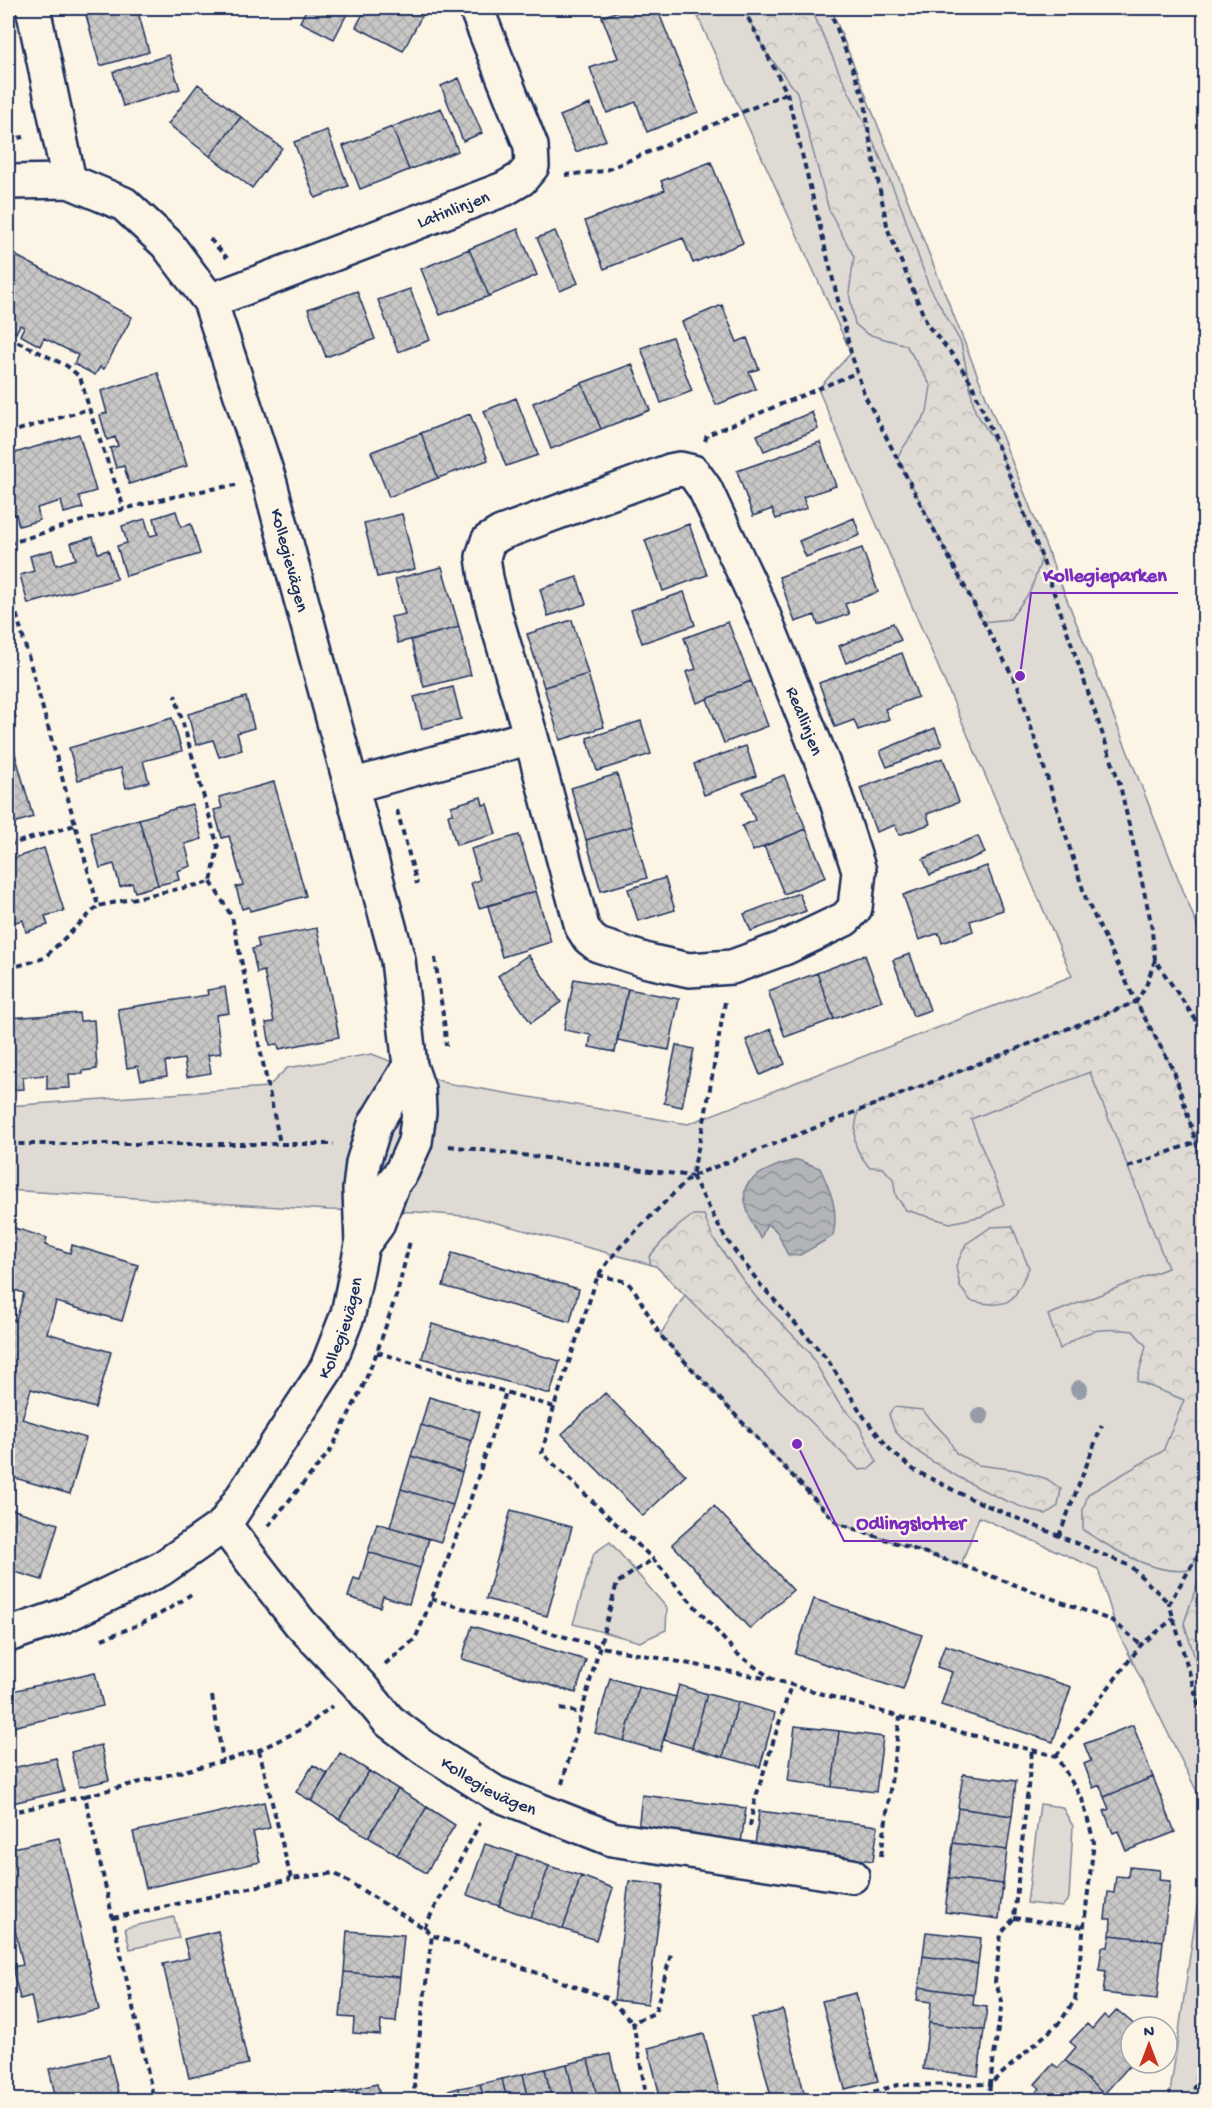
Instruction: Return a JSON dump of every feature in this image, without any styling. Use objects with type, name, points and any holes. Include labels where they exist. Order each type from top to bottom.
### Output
[{"type":"street","points":[[33,8],[69,180]]},
{"type":"street","points":[[476,8],[523,123],[531,146],[532,166]]},
{"type":"street","name":"Latinlinjen","points":[[210,301],[504,189],[521,179],[532,166]]},
{"type":"street","name":"Kollegievägen","points":[[8,182],[69,180],[124,204],[167,244],[210,301],[269,480],[398,960],[410,1066],[418,1089],[419,1112],[415,1142],[402,1171],[393,1183],[377,1225],[362,1245]]},
{"type":"street","name":"Reallinjen","points":[[680,469],[693,472],[705,489],[760,607],[833,789],[859,871],[855,908],[845,919],[784,948],[732,967],[688,970],[598,945],[589,938],[582,927],[531,737],[486,578],[483,557],[488,541],[501,533],[670,471],[680,469]]},
{"type":"street","points":[[351,786],[531,737]]},
{"type":"street","name":"Kollegievägen","points":[[8,1635],[63,1616],[161,1569],[224,1525],[327,1368],[348,1314],[362,1245],[360,1189],[363,1163],[375,1124],[410,1066]]},
{"type":"street","name":"Kollegievägen","points":[[224,1525],[300,1623],[359,1685],[388,1721],[426,1749],[495,1793],[612,1839],[852,1876]]},
{"type":"path","points":[[743,8],[787,93],[856,373],[864,394],[1018,686],[1086,899],[1174,1071],[1204,1168]]},
{"type":"path","points":[[772,1679],[736,1653],[653,1559],[542,1453],[554,1407],[598,1275],[620,1247],[692,1176],[1137,1002],[1146,986],[1155,960],[1151,922],[1120,785],[1085,679],[1033,536],[971,382],[952,354],[928,326],[888,230],[868,136],[865,101],[829,8]]},
{"type":"path","points":[[532,166],[566,176],[604,171],[787,93]]},
{"type":"path","points":[[8,139],[35,136],[60,141]]},
{"type":"path","points":[[203,232],[224,253],[242,289]]},
{"type":"path","points":[[8,337],[67,366],[80,377],[124,508]]},
{"type":"path","points":[[693,472],[707,435],[856,373]]},
{"type":"path","points":[[8,433],[89,409]]},
{"type":"path","points":[[8,544],[124,508],[198,491],[269,480]]},
{"type":"path","points":[[8,584],[98,906]]},
{"type":"path","points":[[175,695],[218,847],[211,882],[232,917],[280,1143]]},
{"type":"path","points":[[388,776],[418,890]]},
{"type":"path","points":[[8,845],[75,825]]},
{"type":"path","points":[[8,969],[44,958],[98,906],[211,882]]},
{"type":"path","points":[[434,954],[446,1050]]},
{"type":"path","points":[[1155,960],[1204,1032]]},
{"type":"path","points":[[732,967],[692,1176],[726,1239],[760,1284],[827,1359],[864,1417],[892,1452],[914,1470],[967,1497],[1130,1566],[1169,1603],[1204,1723]]},
{"type":"path","points":[[415,1142],[692,1176]]},
{"type":"path","points":[[1128,1167],[1196,1142]]},
{"type":"path","points":[[8,1144],[369,1144]]},
{"type":"path","points":[[246,1553],[331,1450],[377,1352],[398,1290],[411,1234]]},
{"type":"path","points":[[598,1275],[627,1282],[635,1291],[660,1335],[837,1523],[961,1565],[1113,1621],[1141,1645]]},
{"type":"path","points":[[377,1352],[554,1407]]},
{"type":"path","points":[[8,1814],[259,1750],[304,1728],[415,1639],[468,1507],[506,1392]]},
{"type":"path","points":[[1059,1536],[1102,1425]]},
{"type":"path","points":[[1169,1603],[1204,1546]]},
{"type":"path","points":[[553,1816],[617,1583],[653,1559]]},
{"type":"path","points":[[96,1641],[129,1629],[181,1602],[200,1588]]},
{"type":"path","points":[[431,1599],[601,1647],[772,1679],[900,1717],[1056,1756],[1082,1799],[1094,1842],[1075,2000],[1060,2022],[990,2084],[897,2085],[843,2100]]},
{"type":"path","points":[[1056,1756],[1141,1645],[1174,1618]]},
{"type":"path","points":[[744,1860],[754,1803],[791,1685]]},
{"type":"path","points":[[212,1696],[223,1761]]},
{"type":"path","points":[[560,1709],[582,1713]]},
{"type":"path","points":[[852,1876],[880,1868],[900,1717]]},
{"type":"path","points":[[259,1750],[291,1879]]},
{"type":"path","points":[[989,2100],[1002,2001],[995,1982],[1001,1934],[1014,1918],[1032,1750]]},
{"type":"path","points":[[424,1928],[495,1793]]},
{"type":"path","points":[[85,1796],[154,2100]]},
{"type":"path","points":[[113,1918],[291,1879],[334,1873],[432,1935],[607,1998],[633,2022],[647,2100]]},
{"type":"path","points":[[1014,1918],[1085,1927]]},
{"type":"path","points":[[415,2100],[414,2081],[432,1935]]},
{"type":"path","points":[[633,2022],[655,2013],[671,1954]]},
{"type":"path","points":[[1193,2100],[1204,2024]]},
{"type":"green space","points":[[694,8],[831,8],[1204,943],[1204,1806],[1117,1630],[1098,1569],[979,1517],[961,1565],[837,1523],[660,1335],[685,1295],[656,1266],[475,1217],[8,1190],[8,1106],[268,1087],[287,1068],[372,1054],[446,1083],[688,1124],[1072,976],[818,389],[851,353]]},
{"type":"green space","points":[[743,8],[811,8],[839,72],[871,136],[902,209],[928,284],[961,343],[975,411],[999,449],[1042,558],[1030,592],[1010,619],[983,622],[897,457],[927,412],[931,386],[906,345],[867,334],[855,324],[849,293],[854,257],[829,210],[797,92],[765,51]]},
{"type":"green space","points":[[1136,1002],[1174,1071],[1204,1168],[1204,1546],[1189,1570],[1176,1571],[1148,1565],[1120,1552],[1083,1530],[1083,1510],[1088,1494],[1163,1451],[1184,1400],[1137,1381],[1146,1346],[1133,1331],[1111,1329],[1094,1331],[1078,1337],[1060,1349],[1048,1315],[1168,1268],[1090,1072],[971,1119],[1004,1204],[983,1216],[950,1223],[906,1210],[896,1196],[893,1179],[883,1168],[869,1167],[859,1153],[855,1141],[858,1111]]},
{"type":"green space","points":[[693,1215],[704,1215],[713,1238],[755,1296],[809,1352],[838,1402],[859,1425],[877,1462],[869,1469],[859,1470],[656,1266],[651,1265],[649,1257],[664,1239]]},
{"type":"green space","points":[[1012,1226],[1029,1268],[1019,1289],[1009,1301],[1003,1303],[971,1301],[960,1287],[956,1266],[966,1244],[991,1227]]},
{"type":"green space","points":[[894,1407],[922,1410],[948,1438],[956,1453],[978,1465],[1018,1470],[1047,1479],[1061,1489],[1058,1506],[1046,1514],[1030,1510],[989,1493],[944,1469],[924,1456],[896,1432],[889,1414]]},
{"type":"green space","points":[[610,1542],[667,1608],[666,1630],[640,1642],[573,1624],[594,1553]]},
{"type":"green space","points":[[1204,1564],[1204,1675],[1199,1671],[1184,1623]]},
{"type":"green space","points":[[1040,1804],[1062,1807],[1073,1826],[1069,1898],[1062,1907],[1027,1903]]},
{"type":"green space","points":[[1204,1859],[1204,2100],[1169,2100],[1173,2075],[1179,2075],[1179,2031]]},
{"type":"green space","points":[[174,1917],[179,1938],[130,1949],[125,1928]]},
{"type":"water","points":[[798,1160],[820,1168],[833,1201],[835,1227],[833,1236],[800,1255],[789,1256],[776,1230],[772,1227],[767,1224],[761,1238],[758,1234],[748,1213],[745,1190],[751,1180],[763,1172]]},
{"type":"building","points":[[84,8],[113,8],[86,15]]},
{"type":"building","points":[[113,8],[137,8],[149,52],[100,66],[86,15]]},
{"type":"building","points":[[307,8],[350,8],[334,39],[300,22]]},
{"type":"building","points":[[366,8],[426,8],[403,51],[356,27]]},
{"type":"building","points":[[626,8],[657,8],[698,112],[647,132],[636,102],[607,113],[590,68],[618,58],[602,17]]},
{"type":"building","points":[[169,55],[180,89],[123,106],[113,72]]},
{"type":"building","points":[[459,78],[482,133],[463,141],[441,86]]},
{"type":"building","points":[[198,84],[241,117],[210,156],[168,124]]},
{"type":"building","points":[[590,104],[606,140],[576,152],[560,116]]},
{"type":"building","points":[[441,108],[458,151],[409,170],[392,127]]},
{"type":"building","points":[[241,117],[282,148],[252,188],[210,156]]},
{"type":"building","points":[[392,127],[409,170],[360,189],[343,146]]},
{"type":"building","points":[[327,130],[348,186],[315,198],[294,142]]},
{"type":"building","points":[[711,162],[743,243],[693,263],[683,238],[604,269],[585,221],[665,190],[661,181]]},
{"type":"building","points":[[518,229],[537,275],[489,296],[469,249]]},
{"type":"building","points":[[555,231],[578,283],[560,291],[537,238]]},
{"type":"building","points":[[469,249],[489,296],[440,315],[421,269]]},
{"type":"building","points":[[9,252],[132,317],[104,369],[100,367],[95,375],[74,364],[78,355],[44,338],[40,346],[20,335],[24,327],[20,325],[16,333],[8,329]]},
{"type":"building","points":[[410,289],[430,340],[398,352],[378,300]]},
{"type":"building","points":[[357,291],[375,339],[326,357],[308,309]]},
{"type":"building","points":[[722,305],[737,342],[747,338],[759,369],[749,372],[756,389],[716,405],[682,322]]},
{"type":"building","points":[[672,337],[692,391],[661,403],[641,348]]},
{"type":"building","points":[[632,364],[650,410],[601,429],[582,383]]},
{"type":"building","points":[[158,373],[187,466],[129,484],[124,466],[116,468],[110,448],[118,446],[115,437],[107,440],[100,415],[107,413],[101,391]]},
{"type":"building","points":[[582,383],[601,429],[551,449],[533,403]]},
{"type":"building","points":[[516,398],[538,455],[506,466],[484,411]]},
{"type":"building","points":[[812,412],[818,429],[764,451],[757,435]]},
{"type":"building","points":[[470,414],[488,460],[438,478],[421,433]]},
{"type":"building","points":[[421,433],[438,478],[389,497],[371,452]]},
{"type":"building","points":[[79,434],[96,491],[79,496],[83,508],[64,513],[61,501],[37,508],[40,520],[19,526],[16,514],[8,517],[8,455]]},
{"type":"building","points":[[820,442],[836,486],[803,497],[807,508],[776,519],[772,509],[753,516],[737,471]]},
{"type":"building","points":[[176,511],[181,527],[191,524],[200,554],[126,576],[117,546],[127,543],[122,526],[145,519],[150,536],[158,534],[154,518]]},
{"type":"building","points":[[402,514],[415,569],[377,577],[364,523]]},
{"type":"building","points":[[854,518],[860,535],[806,557],[799,541]]},
{"type":"building","points":[[689,524],[707,575],[663,591],[645,540]]},
{"type":"building","points":[[93,537],[98,553],[108,550],[117,579],[28,604],[20,575],[34,571],[30,556],[52,550],[56,565],[76,559],[71,543]]},
{"type":"building","points":[[862,548],[878,592],[845,604],[849,614],[818,625],[815,615],[795,622],[779,577]]},
{"type":"building","points":[[442,567],[459,627],[398,643],[391,617],[405,614],[395,579]]},
{"type":"building","points":[[577,577],[586,604],[548,616],[540,589]]},
{"type":"building","points":[[684,592],[695,625],[642,643],[631,610]]},
{"type":"building","points":[[572,620],[588,674],[544,687],[527,634]]},
{"type":"building","points":[[728,622],[751,681],[697,703],[686,672],[696,669],[684,638]]},
{"type":"building","points":[[893,623],[901,640],[846,663],[839,646]]},
{"type":"building","points":[[459,627],[471,675],[424,687],[411,640]]},
{"type":"building","points":[[902,653],[918,697],[885,709],[889,719],[858,730],[854,720],[835,727],[819,683]]},
{"type":"building","points":[[588,674],[604,727],[560,740],[544,687]]},
{"type":"building","points":[[751,681],[768,726],[724,743],[707,699]]},
{"type":"building","points":[[453,687],[461,719],[422,729],[414,697]]},
{"type":"building","points":[[8,688],[16,718],[8,721]]},
{"type":"building","points":[[246,697],[254,728],[237,733],[242,750],[219,757],[213,740],[196,745],[188,714]]},
{"type":"building","points":[[172,718],[182,751],[143,761],[149,782],[126,788],[121,768],[78,780],[69,748]]},
{"type":"building","points":[[641,721],[651,754],[597,771],[587,738]]},
{"type":"building","points":[[935,728],[942,745],[887,767],[880,751]]},
{"type":"building","points":[[8,729],[33,817],[8,825]]},
{"type":"building","points":[[746,746],[756,776],[704,795],[694,764]]},
{"type":"building","points":[[943,758],[959,802],[927,814],[930,824],[899,835],[895,825],[876,832],[860,788]]},
{"type":"building","points":[[617,774],[632,826],[586,840],[571,788]]},
{"type":"building","points":[[784,775],[806,829],[753,851],[742,826],[755,820],[743,792]]},
{"type":"building","points":[[274,782],[306,896],[250,911],[249,907],[242,909],[236,887],[243,885],[229,836],[222,838],[214,810],[222,808],[219,797]]},
{"type":"building","points":[[481,797],[483,805],[487,804],[496,834],[456,845],[448,815],[453,814],[451,806]]},
{"type":"building","points":[[192,804],[202,839],[185,844],[191,866],[177,871],[179,880],[158,885],[139,819]]},
{"type":"building","points":[[139,819],[158,885],[135,892],[132,883],[120,887],[114,864],[100,868],[91,833]]},
{"type":"building","points":[[632,826],[647,878],[601,891],[586,840]]},
{"type":"building","points":[[806,829],[826,877],[784,894],[764,846]]},
{"type":"building","points":[[519,835],[536,891],[479,908],[471,883],[480,880],[471,849]]},
{"type":"building","points":[[978,836],[985,853],[930,875],[923,859]]},
{"type":"building","points":[[44,848],[64,911],[45,916],[48,925],[26,932],[23,920],[8,924],[8,860]]},
{"type":"building","points":[[987,866],[1003,910],[970,921],[973,931],[942,943],[939,933],[919,940],[903,895]]},
{"type":"building","points":[[665,878],[675,910],[638,921],[628,889]]},
{"type":"building","points":[[536,891],[551,942],[502,957],[488,906]]},
{"type":"building","points":[[799,893],[806,911],[751,931],[744,914]]},
{"type":"building","points":[[317,928],[339,1037],[279,1049],[278,1044],[270,1045],[266,1023],[274,1022],[264,971],[257,973],[252,949],[259,947],[257,939]]},
{"type":"building","points":[[910,954],[930,1010],[913,1016],[893,960]]},
{"type":"building","points":[[528,955],[561,1002],[531,1023],[498,976]]},
{"type":"building","points":[[865,955],[882,1001],[834,1019],[817,973]]},
{"type":"building","points":[[817,973],[834,1019],[785,1037],[768,991]]},
{"type":"building","points":[[574,979],[628,989],[615,1052],[589,1047],[591,1035],[564,1030]]},
{"type":"building","points":[[225,987],[229,1013],[216,1015],[221,1053],[208,1055],[211,1073],[187,1077],[184,1059],[165,1062],[167,1076],[141,1080],[138,1066],[127,1068],[118,1009],[208,995],[207,990]]},
{"type":"building","points":[[628,989],[679,999],[669,1050],[617,1040]]},
{"type":"building","points":[[79,1013],[80,1021],[94,1020],[97,1069],[83,1071],[83,1074],[69,1074],[70,1088],[47,1089],[47,1075],[23,1077],[24,1089],[8,1090],[8,1018]]},
{"type":"building","points":[[771,1029],[785,1064],[760,1075],[746,1040]]},
{"type":"building","points":[[676,1045],[694,1049],[682,1107],[664,1103]]},
{"type":"building","points":[[8,1226],[47,1238],[45,1245],[70,1253],[72,1245],[138,1265],[122,1321],[56,1302],[47,1333],[111,1352],[95,1408],[31,1389],[22,1419],[86,1438],[70,1494],[8,1476],[8,1318],[16,1320],[24,1293],[8,1288]]},
{"type":"building","points":[[452,1253],[579,1289],[570,1322],[443,1286]]},
{"type":"building","points":[[432,1324],[560,1361],[550,1394],[422,1358]]},
{"type":"building","points":[[605,1393],[686,1475],[643,1516],[562,1434]]},
{"type":"building","points":[[429,1397],[480,1412],[472,1441],[421,1425]]},
{"type":"building","points":[[421,1425],[472,1441],[462,1472],[411,1456]]},
{"type":"building","points":[[411,1456],[462,1472],[453,1505],[401,1489]]},
{"type":"building","points":[[401,1489],[453,1505],[441,1542],[390,1527]]},
{"type":"building","points":[[714,1506],[793,1590],[750,1629],[672,1544]]},
{"type":"building","points":[[8,1508],[58,1524],[42,1580],[8,1570]]},
{"type":"building","points":[[511,1510],[572,1527],[547,1616],[486,1599]]},
{"type":"building","points":[[377,1523],[429,1539],[420,1568],[368,1552]]},
{"type":"building","points":[[368,1552],[420,1568],[409,1604],[383,1596],[380,1607],[348,1597],[354,1578],[360,1580]]},
{"type":"building","points":[[814,1599],[922,1635],[903,1690],[795,1654]]},
{"type":"building","points":[[472,1626],[586,1660],[576,1693],[462,1659]]},
{"type":"building","points":[[945,1645],[1071,1687],[1053,1742],[941,1705],[952,1672],[937,1667]]},
{"type":"building","points":[[95,1672],[103,1706],[8,1728],[8,1692]]},
{"type":"building","points":[[610,1678],[639,1687],[624,1741],[595,1733]]},
{"type":"building","points":[[679,1685],[707,1694],[692,1748],[664,1740]]},
{"type":"building","points":[[639,1687],[676,1697],[660,1751],[624,1741]]},
{"type":"building","points":[[707,1694],[738,1702],[723,1757],[692,1748]]},
{"type":"building","points":[[738,1702],[775,1713],[760,1767],[723,1757]]},
{"type":"building","points":[[1133,1725],[1153,1777],[1104,1797],[1100,1785],[1093,1788],[1084,1764],[1091,1761],[1084,1744]]},
{"type":"building","points":[[795,1726],[839,1731],[832,1787],[788,1781]]},
{"type":"building","points":[[839,1731],[883,1737],[876,1792],[832,1787]]},
{"type":"building","points":[[101,1745],[109,1780],[79,1787],[71,1752]]},
{"type":"building","points":[[340,1753],[369,1771],[339,1819],[311,1801]]},
{"type":"building","points":[[56,1758],[64,1791],[8,1804],[8,1769]]},
{"type":"building","points":[[313,1765],[328,1774],[311,1801],[296,1792]]},
{"type":"building","points":[[369,1771],[398,1789],[368,1837],[339,1819]]},
{"type":"building","points":[[963,1774],[1016,1781],[1012,1816],[958,1808]]},
{"type":"building","points":[[1153,1777],[1175,1832],[1126,1851],[1118,1831],[1113,1833],[1104,1811],[1109,1809],[1104,1797]]},
{"type":"building","points":[[398,1789],[427,1807],[397,1855],[368,1837]]},
{"type":"building","points":[[642,1795],[746,1808],[741,1843],[638,1830]]},
{"type":"building","points":[[264,1802],[270,1828],[253,1832],[260,1862],[146,1888],[133,1832]]},
{"type":"building","points":[[427,1807],[455,1825],[426,1873],[397,1855]]},
{"type":"building","points":[[958,1808],[1012,1816],[1007,1850],[953,1843]]},
{"type":"building","points":[[759,1811],[878,1826],[873,1861],[755,1846]]},
{"type":"building","points":[[59,1838],[99,2010],[37,2024],[31,1996],[20,1999],[12,1967],[23,1965],[11,1912],[8,1913],[8,1849]]},
{"type":"building","points":[[953,1843],[1007,1850],[1003,1884],[949,1878]]},
{"type":"building","points":[[485,1844],[517,1854],[499,1906],[467,1895]]},
{"type":"building","points":[[517,1854],[549,1866],[531,1918],[499,1906]]},
{"type":"building","points":[[549,1866],[581,1876],[563,1929],[531,1918]]},
{"type":"building","points":[[1129,1867],[1160,1870],[1159,1880],[1170,1881],[1163,1941],[1110,1935],[1111,1919],[1105,1919],[1108,1892],[1114,1893],[1116,1876],[1128,1877]]},
{"type":"building","points":[[581,1876],[613,1888],[596,1940],[563,1929]]},
{"type":"building","points":[[949,1878],[1003,1884],[999,1919],[945,1912]]},
{"type":"building","points":[[629,1881],[663,1885],[648,2004],[614,2000]]},
{"type":"building","points":[[218,1931],[248,2064],[189,2078],[163,1964],[189,1958],[184,1939]]},
{"type":"building","points":[[347,1931],[404,1935],[400,1977],[344,1972]]},
{"type":"building","points":[[926,1932],[981,1938],[978,1964],[923,1956]]},
{"type":"building","points":[[1110,1935],[1163,1941],[1157,1999],[1103,1993],[1106,1971],[1099,1970],[1102,1947],[1108,1947]]},
{"type":"building","points":[[923,1956],[978,1964],[974,1995],[919,1987]]},
{"type":"building","points":[[344,1972],[400,1977],[396,2022],[381,2021],[380,2035],[353,2033],[354,2018],[340,2017]]},
{"type":"building","points":[[919,1987],[974,1995],[973,2005],[987,2007],[984,2030],[929,2023],[931,2002],[917,2000]]},
{"type":"building","points":[[856,1993],[878,2081],[845,2089],[822,2001]]},
{"type":"building","points":[[783,2010],[806,2100],[772,2100],[751,2018]]},
{"type":"building","points":[[1117,2010],[1123,2015],[1119,2015],[1119,2075],[1121,2075],[1104,2094],[1065,2060],[1076,2047],[1070,2042],[1087,2024],[1092,2029],[1104,2015],[1109,2019]]},
{"type":"building","points":[[929,2023],[984,2030],[978,2076],[923,2069]]},
{"type":"building","points":[[704,2034],[720,2095],[700,2100],[661,2100],[648,2048]]},
{"type":"building","points":[[610,2054],[621,2100],[598,2100],[588,2059]]},
{"type":"building","points":[[109,2055],[120,2100],[44,2100],[56,2098],[49,2069]]},
{"type":"building","points":[[588,2059],[598,2100],[575,2100],[567,2064]]},
{"type":"building","points":[[1065,2060],[1104,2094],[1099,2100],[1029,2100],[1040,2088],[1035,2084],[1053,2064],[1058,2068]]},
{"type":"building","points":[[567,2064],[575,2100],[552,2100],[545,2069]]},
{"type":"building","points":[[545,2069],[552,2100],[529,2100],[523,2074]]},
{"type":"building","points":[[523,2074],[529,2100],[507,2100],[502,2079]]},
{"type":"building","points":[[502,2079],[507,2100],[484,2100],[480,2084]]},
{"type":"building","points":[[377,2084],[381,2100],[359,2100],[356,2089]]},
{"type":"building","points":[[480,2084],[484,2100],[461,2100],[459,2088]]},
{"type":"building","points":[[459,2088],[461,2100],[438,2100],[437,2094]]},
{"type":"building","points":[[356,2089],[359,2100],[336,2100],[334,2094]]},
{"type":"building","points":[[334,2094],[336,2100],[313,2100],[313,2098]]},
{"type":"place","name":"Kollegieparken","points":[[1020,676]]},
{"type":"place","name":"Odlingslotter","points":[[797,1444]]}]
